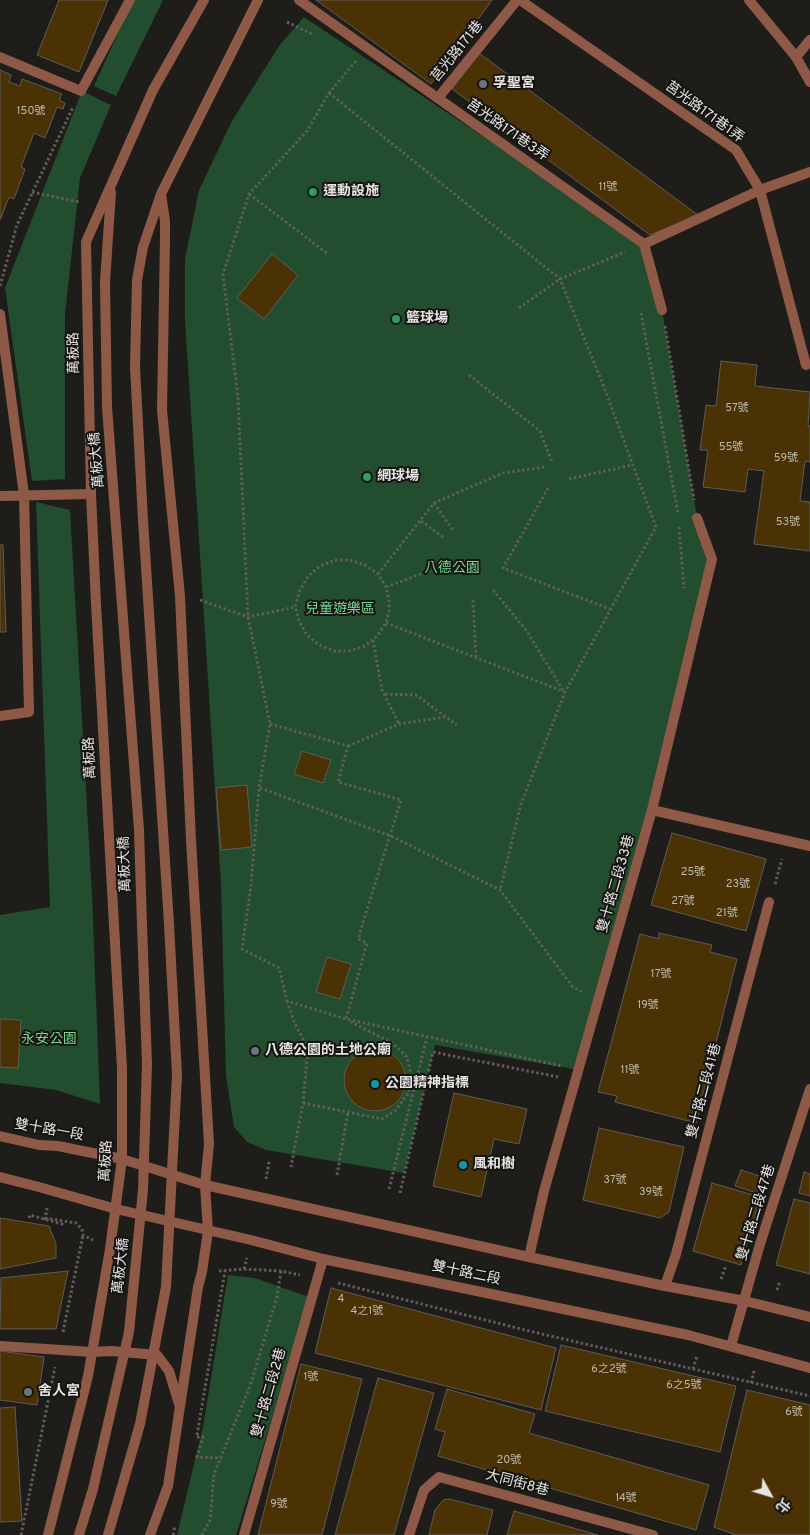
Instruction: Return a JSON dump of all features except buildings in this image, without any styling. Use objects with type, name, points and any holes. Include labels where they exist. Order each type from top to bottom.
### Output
[{"type":"street","points":[[0,57],[81,91],[130,0]]},
{"type":"street","name":"萬板路","points":[[48,1535],[88,1376],[110,1249],[122,1159],[122,1068],[91,494],[86,242],[153,90],[204,0]]},
{"type":"street","points":[[108,1535],[140,1424],[166,1286],[177,1075],[135,367],[137,280],[143,247],[161,194],[258,0]]},
{"type":"street","name":"莒光路171巷3弄","points":[[298,0],[644,244]]},
{"type":"street","name":"莒光路171巷","points":[[438,98],[518,0]]},
{"type":"street","name":"莒光路171巷1弄","points":[[518,0],[736,150],[760,190],[806,365]]},
{"type":"street","points":[[749,0],[796,57],[810,82]]},
{"type":"street","points":[[796,57],[810,40]]},
{"type":"street","points":[[662,310],[644,244],[760,190],[810,172]]},
{"type":"street","name":"萬板大橋","points":[[79,1535],[92,1489],[129,1332],[143,1190],[147,1064],[138,820],[107,407],[105,282],[111,186]]},
{"type":"street","points":[[151,1535],[168,1486],[198,1287],[202,1272],[208,1231],[205,1184],[209,1144],[191,840],[180,596],[162,410],[165,221],[161,194]]},
{"type":"street","points":[[0,314],[24,495],[29,712],[0,716]]},
{"type":"street","points":[[0,496],[91,494]]},
{"type":"street","name":"雙十路二段33巷","points":[[529,1257],[544,1191],[652,810],[712,558],[697,518]]},
{"type":"street","points":[[652,810],[810,846]]},
{"type":"street","name":"雙十路二段41巷","points":[[665,1286],[676,1254],[769,902]]},
{"type":"street","name":"雙十路二段47巷","points":[[731,1346],[760,1244],[810,1089]]},
{"type":"street","name":"雙十路一段","points":[[0,1136],[39,1145],[58,1146],[122,1159]]},
{"type":"street","points":[[122,1159],[205,1184],[529,1257],[745,1301],[810,1317]]},
{"type":"street","points":[[0,1177],[116,1210]]},
{"type":"street","name":"雙十路二段","points":[[116,1210],[323,1258],[702,1339],[810,1368]]},
{"type":"street","name":"雙十路二段2巷","points":[[244,1535],[323,1258]]},
{"type":"street","points":[[0,1346],[92,1352],[111,1350],[157,1355],[169,1372],[180,1408]]},
{"type":"street","name":"大同街8巷","points":[[409,1535],[424,1490],[439,1477],[653,1535]]},
{"type":"path","points":[[287,22],[314,36]]},
{"type":"path","points":[[291,1167],[303,1103],[308,1048],[295,1024],[287,1002],[279,968],[242,949],[251,886],[260,788],[270,724],[248,617],[238,398],[224,274],[249,194],[307,131],[329,94],[358,58]]},
{"type":"path","points":[[0,286],[17,225],[81,91]]},
{"type":"path","points":[[329,94],[560,279],[602,382],[656,527],[565,692],[521,804],[500,890]]},
{"type":"path","points":[[32,192],[79,202]]},
{"type":"path","points":[[249,194],[328,254]]},
{"type":"path","points":[[519,308],[560,279],[644,244]]},
{"type":"path","points":[[618,247],[628,259]]},
{"type":"path","points":[[640,304],[676,500],[684,587],[683,597]]},
{"type":"path","points":[[662,310],[697,518]]},
{"type":"path","points":[[469,375],[540,431],[552,462]]},
{"type":"path","points":[[569,479],[632,465]]},
{"type":"path","points":[[378,574],[422,521],[434,503],[503,473],[544,467]]},
{"type":"path","points":[[548,488],[503,568],[610,609]]},
{"type":"path","points":[[434,503],[453,530]]},
{"type":"path","points":[[422,521],[443,537]]},
{"type":"path","points":[[334,560],[350,560],[365,565],[378,574],[386,587],[389,611],[386,623],[377,636],[365,646],[350,651],[334,651],[319,645],[307,635],[299,621],[295,606],[300,590],[308,576],[320,566],[334,560]]},
{"type":"path","points":[[386,587],[431,570]]},
{"type":"path","points":[[493,590],[526,630],[565,692]]},
{"type":"path","points":[[200,600],[248,617],[295,606]]},
{"type":"path","points":[[473,600],[476,658]]},
{"type":"path","points":[[386,623],[565,692]]},
{"type":"path","points":[[373,639],[382,690],[399,724]]},
{"type":"path","points":[[385,694],[416,695],[457,725]]},
{"type":"path","points":[[270,724],[348,746],[399,724],[445,717]]},
{"type":"path","points":[[346,1019],[367,943],[358,939],[401,800],[338,782],[348,746]]},
{"type":"path","points":[[260,788],[391,836],[500,890],[572,986],[598,1000]]},
{"type":"path","points":[[769,902],[788,842]]},
{"type":"path","points":[[287,1002],[346,1019],[579,1070]]},
{"type":"path","points":[[303,1103],[382,1119],[396,1110],[409,1092],[412,1075],[407,1057],[392,1043],[346,1019]]},
{"type":"path","points":[[389,1189],[427,1037]]},
{"type":"path","points":[[400,1193],[433,1052],[564,1078],[567,1067]]},
{"type":"path","points":[[337,1175],[348,1112]]},
{"type":"path","points":[[29,1218],[30,1215],[62,1224],[61,1227]]},
{"type":"path","points":[[21,1535],[83,1235],[82,1229],[76,1223],[45,1218]]},
{"type":"path","points":[[83,1235],[110,1249]]},
{"type":"path","points":[[715,1296],[726,1265]]},
{"type":"path","points":[[202,1272],[244,1269],[281,1271],[317,1278],[529,1331],[810,1396]]},
{"type":"path","points":[[202,1535],[210,1520],[214,1474],[250,1386],[277,1297],[281,1271]]},
{"type":"path","points":[[772,1307],[780,1281]]},
{"type":"path","points":[[693,1369],[702,1339]]},
{"type":"path","points":[[751,1383],[758,1355]]},
{"type":"path","points":[[196,1437],[202,1437],[197,1457],[221,1458]]},
{"type":"green space","points":[[133,0],[163,0],[116,96],[94,86]]},
{"type":"green space","name":"八德公園","points":[[304,17],[644,244],[662,310],[697,518],[712,559],[652,810],[579,1070],[435,1045],[404,1173],[266,1150],[247,1142],[234,1127],[226,1076],[221,884],[185,319],[185,259],[199,190],[232,121],[279,46]]},
{"type":"green space","points":[[82,91],[111,105],[80,178],[65,314],[65,479],[32,481],[5,288]]},
{"type":"green space","name":"永安公園","points":[[36,502],[70,510],[92,895],[100,1104],[56,1090],[0,1083],[0,915],[50,907]]},
{"type":"green space","points":[[228,1275],[255,1278],[309,1297],[236,1535],[177,1535],[203,1427]]},
{"type":"place","name":"孚聖宮","points":[[483,84]]},
{"type":"place","name":"運動設施","points":[[313,192]]},
{"type":"place","name":"籃球場","points":[[396,319]]},
{"type":"place","name":"網球場","points":[[367,477]]},
{"type":"place","name":"八德公園的土地公廟","points":[[255,1051]]},
{"type":"place","name":"公園精神指標","points":[[375,1084]]},
{"type":"place","name":"風和樹","points":[[463,1165]]},
{"type":"place","name":"舍人宮","points":[[28,1392]]},
{"type":"park label","name":"兒童遊樂區","points":[[340,610]]}]
